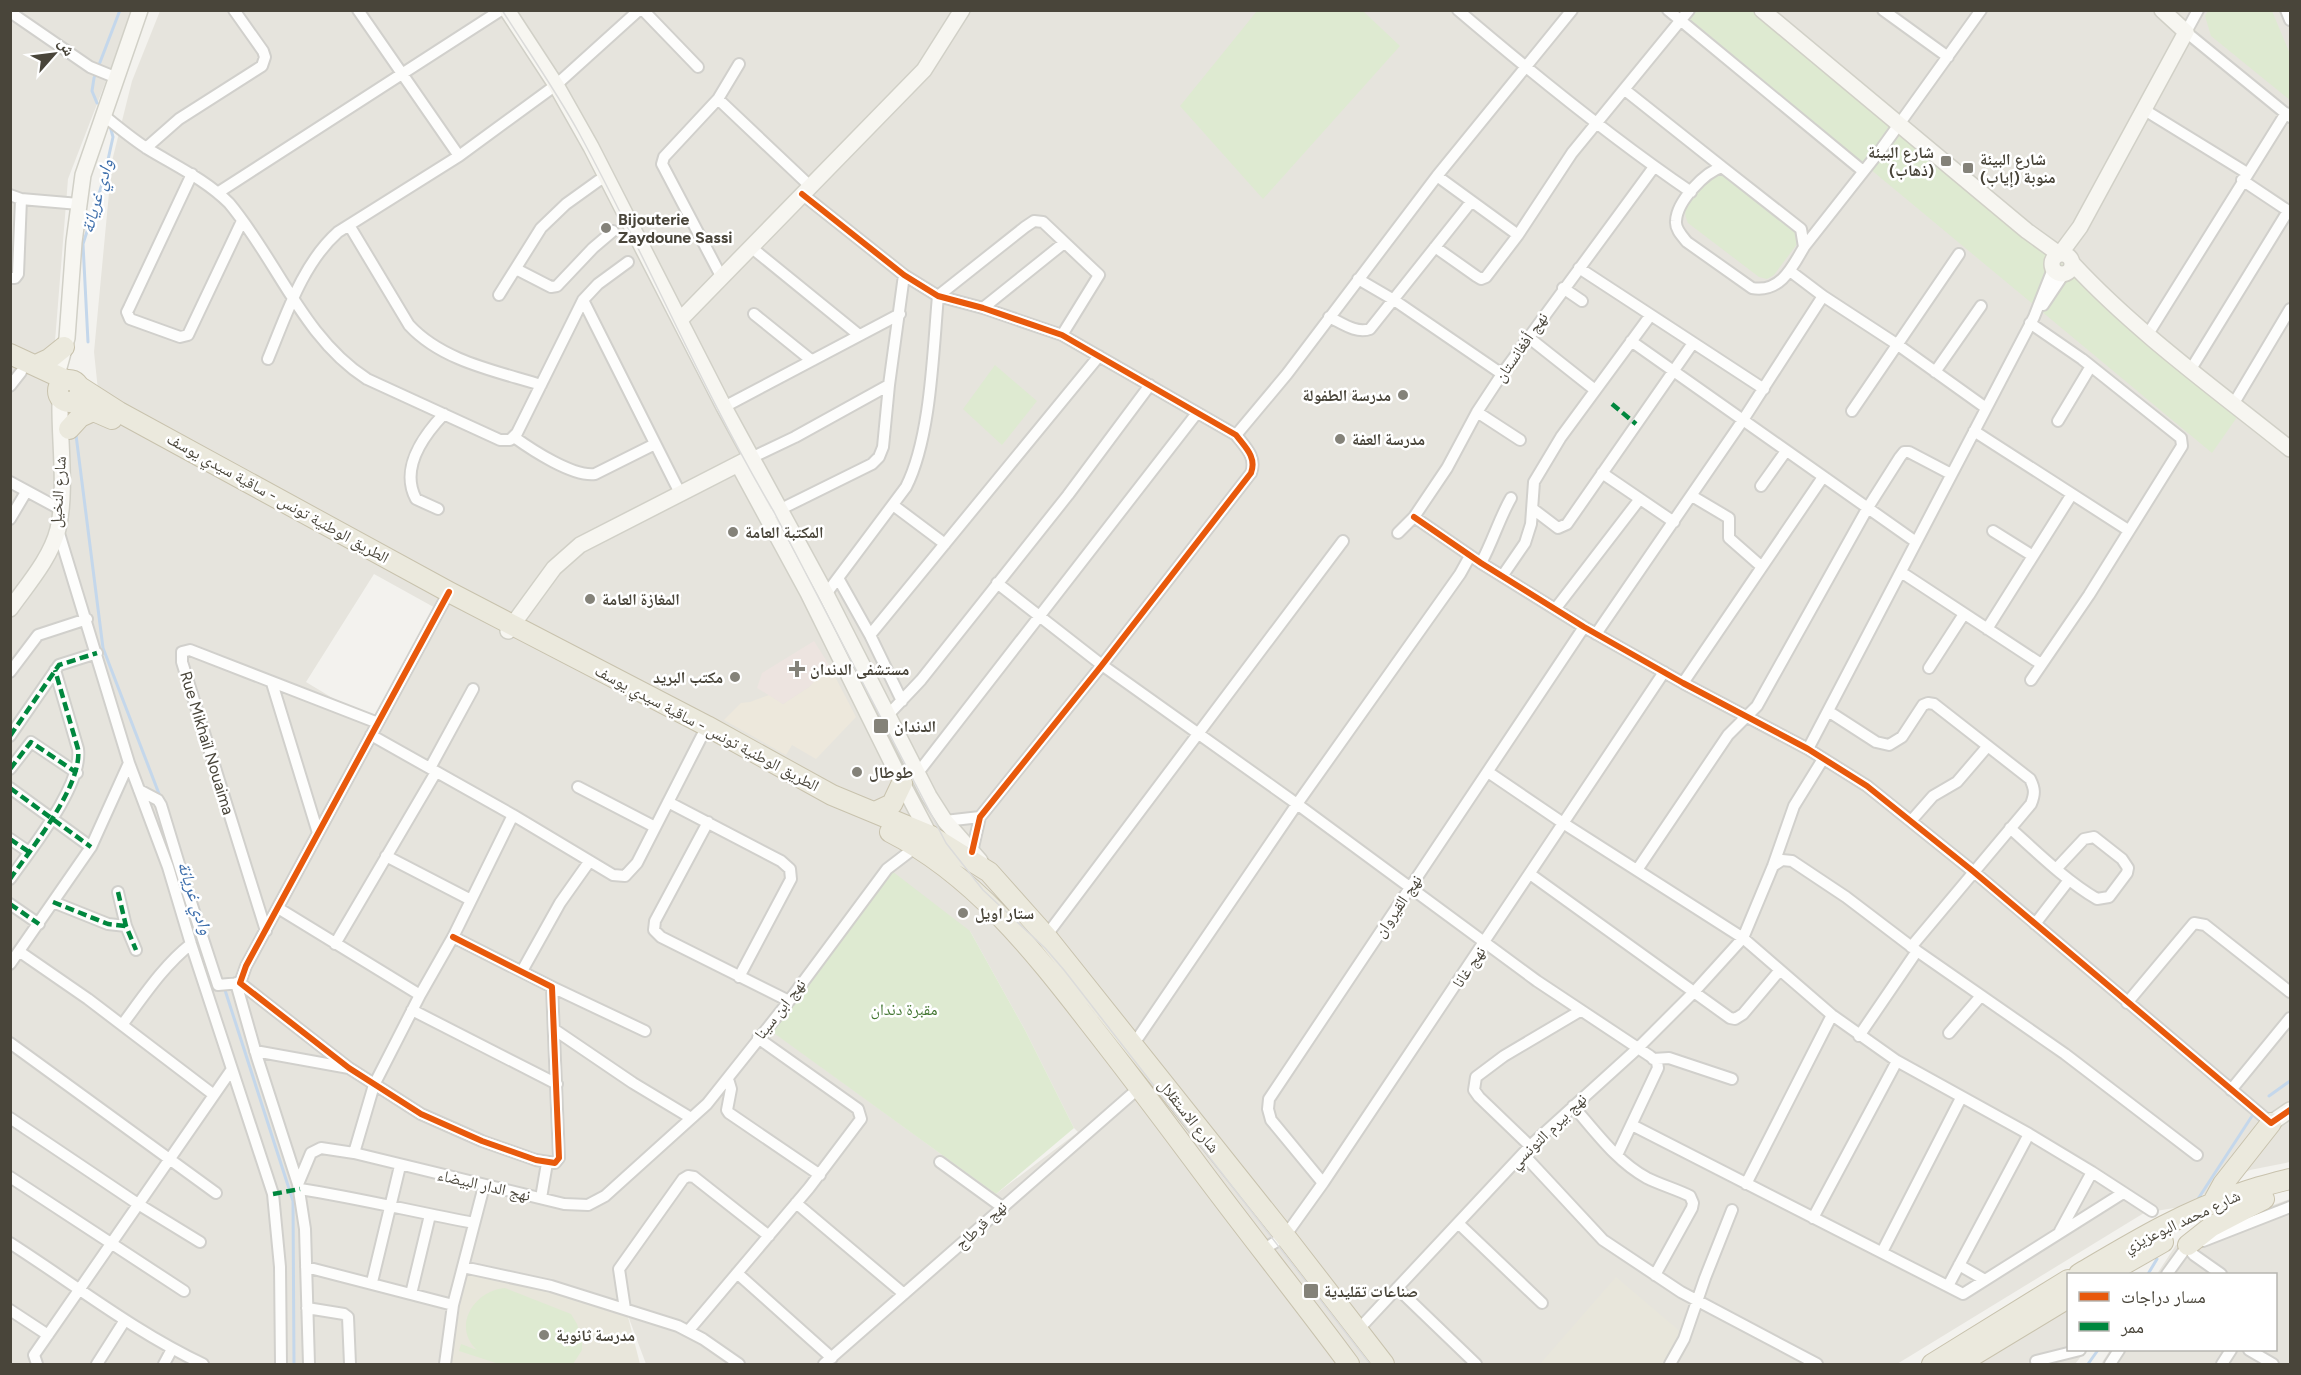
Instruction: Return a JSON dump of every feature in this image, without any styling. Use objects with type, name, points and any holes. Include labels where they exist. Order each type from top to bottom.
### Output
[{"type":"highway","points":[[19,372],[49,359],[66,343]]},
{"type":"highway","name":"الطريق الوطنية تونس - ساقية سيدي يوسف","points":[[10,354],[19,372],[66,387],[119,412],[447,595]]},
{"type":"highway","name":"الطريق الوطنية تونس - ساقية سيدي يوسف","points":[[66,387],[93,411],[120,423],[705,730],[832,795],[875,812],[923,841],[955,873]]},
{"type":"highway","points":[[69,429],[80,417],[93,411]]},
{"type":"highway","name":"الطريق الوطنية تونس - ساقية سيدي يوسف","points":[[705,730],[989,872]]},
{"type":"highway","points":[[875,812],[892,804],[910,779]]},
{"type":"highway","name":"شارع الاستقلال","points":[[989,872],[1046,936],[1285,1236],[1384,1365]]},
{"type":"highway","name":"شارع الاستقلال","points":[[955,873],[1034,951],[1140,1087],[1261,1251],[1349,1365]]},
{"type":"highway","points":[[2212,1204],[2241,1161],[2271,1123]]},
{"type":"highway","points":[[2241,1161],[2238,1173],[2244,1180],[2290,1172]]},
{"type":"highway","name":"شارع محمد البوعزيزي","points":[[2082,1273],[2137,1240],[2212,1204],[2290,1179]]},
{"type":"highway","name":"شارع محمد البوعزيزي","points":[[2110,1273],[2149,1249],[2203,1222],[2264,1199],[2290,1192]]},
{"type":"highway","points":[[2187,1248],[2212,1226],[2264,1199]]},
{"type":"highway","points":[[1932,1365],[2067,1281]]},
{"type":"highway","points":[[1959,1365],[2067,1299]]},
{"type":"main road","points":[[62,460],[69,429],[66,343],[74,242],[83,175],[103,115],[111,75],[140,10]]},
{"type":"main road","points":[[507,10],[556,85],[606,177],[724,407],[745,461],[772,513],[808,593],[910,779],[989,872]]},
{"type":"main road","points":[[680,320],[924,70],[962,10]]},
{"type":"main road","points":[[1761,10],[2027,231],[2062,264],[2290,449]]},
{"type":"main road","points":[[2062,264],[2186,32],[2162,10]]},
{"type":"main road","name":"شارع النخيل","points":[[10,609],[44,561],[58,530],[66,387]]},
{"type":"main road","points":[[510,628],[543,581],[567,554],[602,532],[745,461]]},
{"type":"main road","points":[[772,513],[826,594],[887,716],[910,779],[923,841]]},
{"type":"main road","points":[[2271,1123],[2290,1110]]},
{"type":"street","points":[[146,148],[179,119],[262,66],[265,57],[263,51],[234,10]]},
{"type":"street","points":[[219,192],[501,10]]},
{"type":"street","points":[[268,359],[315,256],[327,242],[349,225],[459,156],[556,85],[641,10],[698,67]]},
{"type":"street","points":[[1458,10],[1525,67],[1654,167],[1691,192]]},
{"type":"street","points":[[1236,435],[1287,374],[1437,176],[1572,10]]},
{"type":"street","points":[[1668,10],[1863,171]]},
{"type":"street","points":[[1435,247],[1481,279],[1490,273],[1572,153],[1689,10]]},
{"type":"street","points":[[1883,10],[1948,57]]},
{"type":"street","points":[[1722,167],[1709,173],[1683,202],[1676,221],[1679,232],[1687,242],[1752,288],[1762,290],[1772,287],[1790,271],[1804,247],[1900,124],[1981,10]]},
{"type":"street","points":[[2148,334],[2245,176],[2288,115],[2186,32],[2198,10]]},
{"type":"street","points":[[2286,10],[2290,20]]},
{"type":"street","points":[[11,12],[90,67],[111,75]]},
{"type":"street","points":[[363,12],[459,156]]},
{"type":"street","points":[[722,278],[662,164],[664,157],[718,99],[739,64]]},
{"type":"street","points":[[1625,90],[1796,224],[1804,236],[1804,247]]},
{"type":"street","points":[[718,99],[806,190],[904,275],[938,296],[983,308],[1062,335],[1236,435],[1252,458],[1251,473],[980,817],[972,852]]},
{"type":"street","points":[[2143,109],[2245,176],[2289,212],[2191,369]]},
{"type":"street","points":[[103,115],[146,148],[219,192],[236,211],[323,342],[356,372],[500,440],[506,441],[514,437],[583,300],[597,284],[628,262]]},
{"type":"street","name":"نهج أفغانستان","points":[[1398,533],[1414,517],[1457,451],[1477,412],[1502,374],[1654,167]]},
{"type":"street","points":[[192,174],[127,312],[130,320],[180,337],[188,335],[242,221]]},
{"type":"street","points":[[1437,176],[1518,235]]},
{"type":"street","points":[[499,295],[549,218],[606,177]]},
{"type":"street","points":[[10,278],[15,278],[18,274],[16,197],[79,204]]},
{"type":"street","points":[[1329,317],[1362,331],[1370,329],[1471,202]]},
{"type":"street","points":[[826,594],[906,487],[917,461],[930,378],[938,296],[1034,221],[1043,222],[1099,276],[1062,335]]},
{"type":"street","points":[[349,225],[416,333],[441,350],[458,358],[541,385]]},
{"type":"street","points":[[516,269],[550,287],[557,286],[593,248],[613,231]]},
{"type":"street","points":[[983,308],[1064,243]]},
{"type":"street","points":[[752,248],[859,335]]},
{"type":"street","points":[[1852,411],[1959,254]]},
{"type":"street","points":[[1808,749],[2062,264]]},
{"type":"street","points":[[1579,268],[1764,389]]},
{"type":"street","points":[[1790,271],[1986,408]]},
{"type":"street","points":[[772,513],[872,464],[879,457],[883,447],[904,275]]},
{"type":"street","points":[[1358,279],[1394,300],[1502,374]]},
{"type":"street","points":[[1563,288],[1582,301]]},
{"type":"street","points":[[1596,634],[1764,389],[1823,296]]},
{"type":"street","points":[[583,300],[680,493]]},
{"type":"street","points":[[1935,372],[1982,306]]},
{"type":"street","points":[[2234,403],[2286,327],[2290,309]]},
{"type":"street","points":[[754,314],[811,360]]},
{"type":"street","points":[[724,407],[900,314]]},
{"type":"street","points":[[1503,575],[1525,543],[1533,509],[1534,482],[1561,437],[1650,316]]},
{"type":"street","points":[[2031,680],[2089,595],[2182,446],[2181,438],[2032,320]]},
{"type":"street","points":[[1528,337],[1595,390]]},
{"type":"street","points":[[1631,341],[1916,542]]},
{"type":"street","points":[[1533,509],[1558,528],[1567,524],[1693,343]]},
{"type":"street","points":[[870,635],[1098,356]]},
{"type":"street","points":[[2058,420],[2091,366]]},
{"type":"street","points":[[745,461],[889,385]]},
{"type":"street","points":[[887,716],[921,680],[1068,495],[1150,385]]},
{"type":"street","points":[[1477,412],[1520,440]]},
{"type":"street","points":[[910,779],[1197,413]]},
{"type":"street","points":[[438,508],[416,499],[410,481],[412,464],[420,445],[444,414]]},
{"type":"street","points":[[1974,431],[2128,530]]},
{"type":"street","points":[[514,437],[531,449],[580,473],[589,475],[596,474],[655,444]]},
{"type":"street","points":[[1761,486],[1786,452]]},
{"type":"street","points":[[1637,870],[1728,735],[1747,717],[1764,694],[1867,508],[1900,457],[1906,452],[1951,474]]},
{"type":"street","points":[[1602,473],[1674,522]]},
{"type":"street","points":[[1683,682],[1823,477]]},
{"type":"street","points":[[10,482],[60,509]]},
{"type":"street","points":[[10,519],[26,492]]},
{"type":"street","points":[[1987,629],[2072,494]]},
{"type":"street","points":[[1692,496],[1729,518],[1729,538],[1762,567]]},
{"type":"street","points":[[1481,563],[1492,543],[1497,523],[1511,498]]},
{"type":"street","points":[[1556,608],[1639,500]]},
{"type":"street","points":[[893,505],[945,544]]},
{"type":"street","points":[[1414,517],[1470,556],[1584,627],[1808,749],[1867,786],[1974,872],[2271,1123]]},
{"type":"street","points":[[58,530],[129,763],[168,867],[273,1194],[280,1267],[281,1365]]},
{"type":"street","points":[[1993,531],[2033,556]]},
{"type":"street","points":[[1046,936],[1343,541]]},
{"type":"street","points":[[1120,1062],[1470,556]]},
{"type":"street","points":[[1901,572],[2041,664]]},
{"type":"street","points":[[838,578],[870,635],[902,701]]},
{"type":"street","points":[[997,583],[1102,665],[1580,1011],[1653,1059],[1658,1068],[1617,1155]]},
{"type":"street","points":[[309,1365],[305,1229],[299,1186],[255,1051],[238,983],[447,595]]},
{"type":"street","points":[[1929,668],[1964,614]]},
{"type":"street","points":[[10,672],[38,634],[87,619]]},
{"type":"street","name":"نهج القيروان","points":[[1323,1183],[1271,1120],[1268,1109],[1269,1099],[1584,627]]},
{"type":"street","name":"Rue Mikhaïl Nouaima","points":[[266,931],[181,656],[185,650],[190,650],[378,723]]},
{"type":"street","points":[[10,736],[55,670],[64,662],[97,653]]},
{"type":"street","points":[[10,879],[53,818],[77,773],[78,749],[55,670]]},
{"type":"street","name":"نهج غانا","points":[[1261,1251],[1285,1236],[1323,1183],[1664,672]]},
{"type":"street","points":[[272,682],[318,832]]},
{"type":"street","points":[[335,944],[433,770],[473,689]]},
{"type":"street","points":[[1828,711],[1876,742],[1889,745],[1902,737],[1917,712],[1928,703],[1941,709],[2030,779],[2035,794],[2031,804],[1914,949],[1859,1036]]},
{"type":"street","points":[[371,735],[513,815],[589,862],[613,875],[625,876],[637,863],[705,730]]},
{"type":"street","points":[[10,741],[23,750]]},
{"type":"street","points":[[10,769],[23,750],[29,744],[34,743],[77,773]]},
{"type":"street","points":[[1911,821],[1933,796],[1957,782],[1987,747]]},
{"type":"street","name":"نهج بيرم التونسي","points":[[1358,1330],[1527,1150],[1637,1049],[1694,992],[1743,938],[1773,866],[1794,806],[1823,759]]},
{"type":"street","points":[[10,964],[91,847],[129,763]]},
{"type":"street","points":[[1488,772],[1563,823],[1743,938],[1859,1036],[1961,1098],[2029,1134],[2152,1211]]},
{"type":"street","points":[[578,787],[655,827]]},
{"type":"street","points":[[10,788],[91,847]]},
{"type":"street","points":[[139,790],[159,800],[218,985]]},
{"type":"street","points":[[668,802],[781,861],[786,864],[791,873],[788,885],[739,977]]},
{"type":"street","points":[[354,1154],[374,1085],[420,995],[453,937],[513,815]]},
{"type":"street","points":[[945,821],[980,817]]},
{"type":"street","points":[[708,822],[655,921],[654,930],[662,938],[789,1000]]},
{"type":"street","points":[[2010,828],[2056,869],[2069,880],[2097,899],[2104,900],[2114,893],[2128,868],[2122,859],[2094,837],[2084,839],[2056,869]]},
{"type":"street","points":[[10,839],[29,852]]},
{"type":"street","name":"نهج ابن سينا","points":[[637,1168],[707,1104],[789,1000],[887,869],[923,841]]},
{"type":"street","points":[[386,856],[471,900]]},
{"type":"street","points":[[1773,866],[1782,860],[1792,861],[1846,897],[1980,997],[2065,1054],[2197,1155]]},
{"type":"street","points":[[522,971],[560,903],[589,862]]},
{"type":"street","points":[[1530,874],[1730,1018],[1735,1019],[1743,1014],[1780,970]]},
{"type":"street","points":[[2035,924],[2069,880]]},
{"type":"street","points":[[118,892],[126,926],[136,950]]},
{"type":"street","points":[[53,902],[108,924],[126,926]]},
{"type":"street","points":[[10,904],[39,924]]},
{"type":"street","points":[[278,908],[420,995]]},
{"type":"street","points":[[2127,1003],[2194,922],[2205,925],[2290,992]]},
{"type":"street","points":[[453,937],[645,1031]]},
{"type":"street","points":[[122,1025],[155,981],[179,953],[191,944]]},
{"type":"street","points":[[20,952],[88,999],[214,1095]]},
{"type":"street","points":[[206,988],[238,983],[349,1068],[421,1114],[482,1142],[547,1163],[555,1162],[559,1158],[552,987]]},
{"type":"street","points":[[1949,1033],[1980,997]]},
{"type":"street","points":[[412,1010],[556,1084]]},
{"type":"street","points":[[1580,1011],[1504,1056],[1476,1077],[1474,1090],[1603,1240],[1697,1301],[1817,1365]]},
{"type":"street","points":[[1746,1184],[1832,1015]]},
{"type":"street","points":[[2231,1090],[2290,1018]]},
{"type":"street","points":[[555,1030],[633,1083],[691,1118]]},
{"type":"street","points":[[689,1330],[820,1174],[861,1119],[861,1114],[854,1106],[758,1038]]},
{"type":"street","points":[[10,1043],[216,1193]]},
{"type":"street","points":[[255,1051],[349,1068]]},
{"type":"street","points":[[1653,1059],[1669,1058],[1732,1079]]},
{"type":"street","points":[[1813,1218],[1897,1061]]},
{"type":"street","points":[[37,1365],[34,1354],[232,1069]]},
{"type":"street","points":[[728,1079],[731,1089],[727,1110],[729,1113],[820,1174]]},
{"type":"street","name":"نهج قرطاج","points":[[828,1361],[1140,1087]]},
{"type":"street","points":[[1882,1252],[1961,1098]]},
{"type":"street","points":[[1573,1106],[1617,1155],[1647,1178],[1683,1192],[1693,1199],[1692,1208],[1655,1275]]},
{"type":"street","points":[[10,1118],[138,1204],[200,1242]]},
{"type":"street","points":[[1632,1125],[1963,1294],[2123,1193]]},
{"type":"street","points":[[1948,1286],[2029,1134]]},
{"type":"street","name":"نهج الدار البيضاء","points":[[299,1186],[311,1153],[321,1148],[564,1204],[588,1205],[605,1196],[637,1168]]},
{"type":"street","points":[[940,1162],[1002,1207]]},
{"type":"street","points":[[541,1198],[547,1163]]},
{"type":"street","points":[[372,1282],[400,1166]]},
{"type":"street","points":[[2060,1232],[2092,1172]]},
{"type":"street","points":[[625,1309],[620,1269],[683,1179],[688,1176],[694,1177],[769,1236]]},
{"type":"street","points":[[10,1177],[184,1291]]},
{"type":"street","points":[[299,1186],[389,1207],[474,1223]]},
{"type":"street","points":[[445,1365],[453,1305],[484,1186]]},
{"type":"street","points":[[796,1203],[904,1294]]},
{"type":"street","points":[[2168,1273],[2187,1248],[2290,1207]]},
{"type":"street","points":[[1671,1364],[1684,1339],[1732,1210]]},
{"type":"street","points":[[411,1294],[430,1215]]},
{"type":"street","points":[[1458,1223],[1542,1303]]},
{"type":"street","points":[[10,1243],[125,1320],[203,1365]]},
{"type":"street","points":[[2187,1248],[2218,1273]]},
{"type":"street","points":[[1959,1265],[1985,1280]]},
{"type":"street","points":[[306,1267],[372,1282],[453,1305]]},
{"type":"street","points":[[463,1267],[551,1286],[689,1330],[739,1365]]},
{"type":"street","points":[[737,1273],[828,1361]]},
{"type":"street","points":[[1397,1288],[1476,1365]]},
{"type":"street","points":[[307,1308],[344,1314],[348,1317],[350,1365]]},
{"type":"street","points":[[10,1310],[48,1335]]},
{"type":"street","points":[[97,1365],[125,1320]]},
{"type":"street","points":[[164,1365],[172,1349]]},
{"type":"street","points":[[2032,1363],[2076,1351]]},
{"type":"street","points":[[2110,1365],[2118,1351]]},
{"type":"street","points":[[2222,1365],[2230,1351]]},
{"type":"street","points":[[2251,1351],[2273,1365]]},
{"type":"street","points":[[2032,1363],[2055,1365]]},
{"type":"shaded area","points":[[10,11],[133,11],[68,179],[51,391],[101,419],[94,352],[112,161],[132,81],[160,11],[2290,11],[2290,1162],[2250,1170],[2180,1207],[2144,1213],[1897,1364],[646,1364],[624,1305],[466,1271],[450,1364],[11,1364]],"holes":[[[374,574],[439,610],[377,725],[306,682]],[[970,931],[1078,1132],[996,1194],[772,1031]]]},
{"type":"shaded area","name":"مستشفى الدندان","points":[[814,641],[829,665],[809,687],[783,704],[757,688],[762,673]]},
{"type":"shaded area","points":[[829,665],[856,717],[816,759],[792,745],[786,755],[724,720],[741,703],[769,695],[783,704],[809,687]]},
{"type":"shaded area","points":[[2290,1199],[2290,1364],[2101,1364],[2109,1351],[2277,1351],[2277,1273],[2158,1273],[2176,1245],[2236,1218]]},
{"type":"shaded area","name":"مدرسة ثانوية","points":[[466,1271],[625,1305],[640,1364],[450,1364]]},
{"type":"shaded area","points":[[1616,1277],[1683,1334],[1666,1364],[1540,1364]]},
{"type":"shaded area","points":[[2067,1306],[2067,1351],[2085,1351],[2075,1364],[1970,1364]]},
{"type":"green space","points":[[1257,11],[1363,11],[1400,46],[1263,199],[1180,106]]},
{"type":"green space","points":[[1680,11],[1760,11],[2240,413],[2212,453]]},
{"type":"green space","points":[[2208,11],[2272,11],[2290,54],[2290,100],[2211,36],[2205,16]]},
{"type":"green space","points":[[1719,172],[1728,173],[1795,226],[1800,240],[1774,275],[1767,279],[1759,277],[1688,223],[1685,213],[1688,205],[1706,183]]},
{"type":"green space","points":[[995,365],[1037,401],[1002,445],[963,409]]},
{"type":"green space","name":"مقبرة دندان","points":[[888,868],[970,931],[1025,1030],[1074,1128],[996,1194],[771,1031]]},
{"type":"green space","points":[[505,1288],[571,1314],[582,1340],[582,1350],[573,1364],[499,1364],[459,1351],[461,1344],[477,1350],[466,1330],[470,1311],[476,1302],[494,1290]]},
{"type":"waterway","name":"وادي غريانة","points":[[97,103],[92,91],[94,78],[120,10]]},
{"type":"waterway","name":"وادي غريانة","points":[[88,342],[83,244],[104,178],[113,137],[110,126]]},
{"type":"waterway","name":"وادي غريانة","points":[[76,435],[103,648],[161,799]]},
{"type":"waterway","name":"وادي غريانة","points":[[186,870],[208,938]]},
{"type":"waterway","name":"وادي غريانة","points":[[224,987],[293,1201],[294,1364]]},
{"type":"waterway","points":[[2269,1096],[2290,1081]]},
{"type":"waterway","points":[[2196,1202],[2254,1113]]},
{"type":"waterway","points":[[2149,1273],[2157,1259]]},
{"type":"waterway","points":[[2088,1364],[2097,1351]]},
{"type":"tram line","points":[[502,10],[579,133],[723,419],[774,512],[946,843],[983,890],[1045,948],[1064,970],[1370,1364]]},
{"type":"marked path","points":[[1612,404],[1636,424]]},
{"type":"marked path","points":[[10,736],[59,665],[97,653]]},
{"type":"marked path","points":[[10,879],[54,816],[72,780],[77,764],[78,749],[55,670]]},
{"type":"marked path","points":[[10,769],[31,742],[77,773]]},
{"type":"marked path","points":[[10,788],[91,847]]},
{"type":"marked path","points":[[10,839],[29,852]]},
{"type":"marked path","points":[[118,892],[126,926],[136,950]]},
{"type":"marked path","points":[[53,902],[108,924],[126,926]]},
{"type":"marked path","points":[[10,904],[39,924]]},
{"type":"marked path","points":[[273,1194],[300,1189]]},
{"type":"cycle path","points":[[802,194],[904,275],[938,296],[983,308],[1062,335],[1236,435],[1251,457],[1251,473],[980,817],[972,852]]},
{"type":"cycle path","points":[[1414,517],[1481,563],[1584,627],[1683,683],[1808,749],[1867,786],[1974,872],[2271,1123],[2290,1110]]},
{"type":"cycle path","points":[[449,592],[246,966],[240,983],[349,1068],[421,1114],[482,1141],[536,1160],[555,1163],[559,1158],[552,987],[453,937]]},
{"type":"place","name":"شارع البيئة (ذهاب)","points":[[1946,161]]},
{"type":"place","name":"شارع البيئة منوبة (إياب)","points":[[1968,168]]},
{"type":"place","name":"Bijouterie Zaydoune Sassi","points":[[606,228]]},
{"type":"place","name":"مدرسة الطفولة","points":[[1403,395]]},
{"type":"place","name":"مدرسة العفة","points":[[1340,439]]},
{"type":"place","name":"المكتبة العامة","points":[[733,532]]},
{"type":"place","name":"المغازة العامة","points":[[590,599]]},
{"type":"place","name":"مستشفى الدندان","points":[[797,669]]},
{"type":"place","name":"مكتب البريد","points":[[735,677]]},
{"type":"place","name":"الدندان","points":[[881,726]]},
{"type":"place","name":"طوطال","points":[[857,772]]},
{"type":"place","name":"ستار اويل","points":[[963,913]]},
{"type":"place","name":"صناعات تقليدية","points":[[1311,1291]]},
{"type":"place","name":"مدرسة ثانوية","points":[[544,1335]]}]
